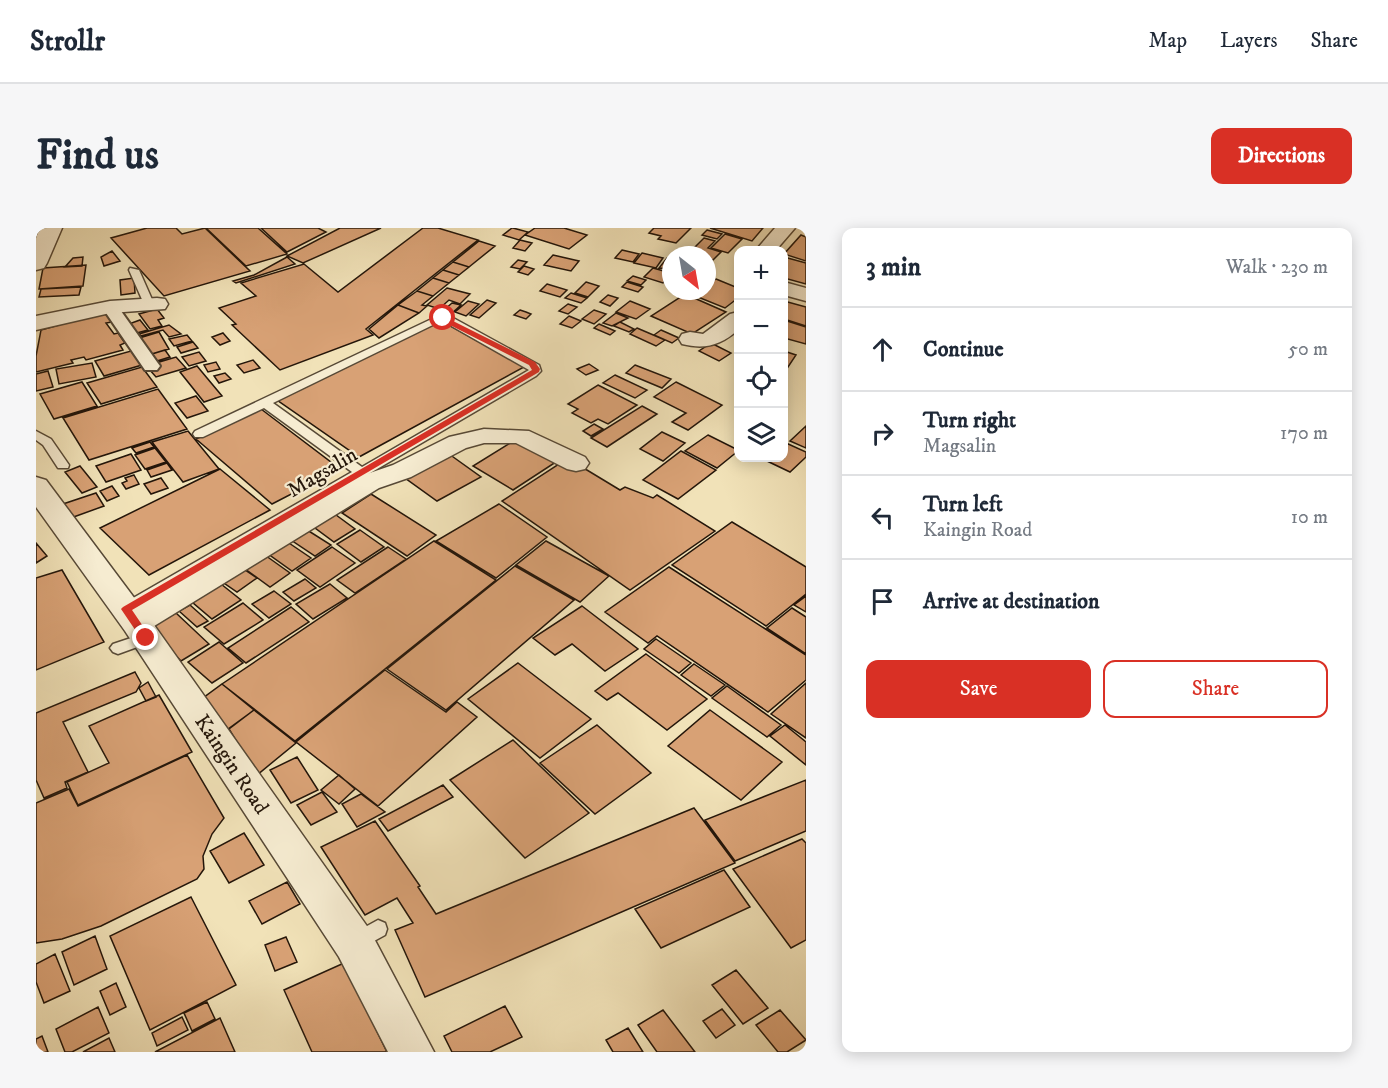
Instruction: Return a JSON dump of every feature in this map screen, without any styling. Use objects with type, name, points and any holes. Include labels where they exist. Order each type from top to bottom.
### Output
[{"type":"street","points":[[36,263],[51,228]]},
{"type":"street","points":[[769,246],[785,228]]},
{"type":"street","points":[[788,290],[806,296]]},
{"type":"street","points":[[36,323],[110,306],[153,304]]},
{"type":"street","points":[[110,306],[151,366]]},
{"type":"street","points":[[690,339],[706,342],[734,322]]},
{"type":"street","points":[[132,629],[370,482],[402,471],[458,442],[484,436],[512,435],[576,463]]},
{"type":"street","name":"Kaingin Road","points":[[46,492],[132,629],[366,936],[412,1052]]},
{"type":"lane","points":[[134,270],[153,304]]},
{"type":"lane","name":"Magsalin","points":[[132,629],[360,472],[532,374],[536,369],[532,364],[451,321],[438,319],[265,403]]},
{"type":"lane","points":[[199,434],[265,403],[360,472]]},
{"type":"lane","points":[[36,435],[47,442],[46,492]]},
{"type":"building","points":[[147,228],[176,228],[182,234],[205,228],[250,271],[164,296],[111,238]]},
{"type":"building","points":[[206,228],[258,228],[287,254],[246,266]]},
{"type":"building","points":[[261,228],[318,228],[326,232],[287,252]]},
{"type":"building","points":[[340,228],[381,228],[303,263],[287,256]]},
{"type":"building","points":[[423,228],[438,228],[478,240],[366,329],[373,335],[280,370],[232,325],[236,324],[219,308],[256,296],[241,283],[304,264],[338,292]]},
{"type":"building","points":[[512,228],[528,232],[519,240],[503,235]]},
{"type":"building","points":[[535,228],[564,228],[587,235],[569,249],[525,235]]},
{"type":"building","points":[[654,228],[691,228],[676,243],[658,239],[661,236],[649,233]]},
{"type":"building","points":[[710,228],[763,228],[752,241]]},
{"type":"building","points":[[707,230],[722,234],[717,239],[702,235]]},
{"type":"building","points":[[725,234],[742,239],[728,253],[716,249],[716,246],[713,246]]},
{"type":"building","points":[[801,235],[806,237],[806,261],[788,255],[788,250]]},
{"type":"building","points":[[704,238],[715,241],[710,246],[696,246]]},
{"type":"building","points":[[520,240],[532,243],[525,251],[513,248]]},
{"type":"building","points":[[479,241],[495,246],[469,267],[453,262]]},
{"type":"building","points":[[622,250],[639,254],[633,262],[615,258]]},
{"type":"building","points":[[112,251],[120,261],[104,266],[101,257]]},
{"type":"building","points":[[642,253],[662,258],[656,268],[634,263]]},
{"type":"building","points":[[553,255],[579,261],[571,271],[544,265]]},
{"type":"building","points":[[83,257],[82,266],[65,267],[73,258]]},
{"type":"building","points":[[287,257],[295,264],[236,283],[233,281],[254,275]]},
{"type":"building","points":[[788,258],[806,263],[806,284],[788,279]]},
{"type":"building","points":[[518,260],[527,262],[520,269],[511,267]]},
{"type":"building","points":[[453,262],[469,267],[459,275],[443,270]]},
{"type":"building","points":[[86,265],[83,286],[39,289],[43,268]]},
{"type":"building","points":[[524,266],[534,269],[528,275],[518,272]]},
{"type":"building","points":[[653,268],[662,270],[662,283],[644,277]]},
{"type":"building","points":[[443,270],[459,275],[449,283],[433,278]]},
{"type":"building","points":[[633,276],[646,280],[641,285],[627,281]]},
{"type":"building","points":[[134,278],[135,293],[121,295],[120,280]]},
{"type":"building","points":[[433,278],[449,283],[433,296],[417,291]]},
{"type":"building","points":[[716,279],[734,286],[734,301],[725,308],[705,300],[716,300]]},
{"type":"building","points":[[586,282],[599,286],[588,297],[575,293]]},
{"type":"building","points":[[627,282],[643,287],[638,292],[622,287]]},
{"type":"building","points":[[547,284],[567,290],[560,297],[540,291]]},
{"type":"building","points":[[81,287],[79,295],[39,297],[41,289]]},
{"type":"building","points":[[447,288],[470,294],[460,304],[449,300],[439,309],[427,305]]},
{"type":"building","points":[[417,291],[433,296],[422,305],[427,306],[419,313],[398,305]]},
{"type":"building","points":[[571,293],[587,298],[581,303],[565,298]]},
{"type":"building","points":[[608,295],[618,298],[610,306],[600,302]]},
{"type":"building","points":[[487,300],[496,303],[479,318],[470,315]]},
{"type":"building","points":[[676,300],[699,300],[726,312],[692,334],[651,316]]},
{"type":"building","points":[[468,301],[479,304],[466,316],[455,312]]},
{"type":"building","points":[[630,301],[650,309],[636,319],[616,312]]},
{"type":"building","points":[[788,302],[806,307],[806,326],[788,320]]},
{"type":"building","points":[[452,303],[461,305],[451,314],[443,311]]},
{"type":"building","points":[[568,304],[577,307],[568,314],[559,311]]},
{"type":"building","points":[[398,305],[419,313],[379,338],[369,329]]},
{"type":"building","points":[[157,309],[164,318],[158,320],[162,326],[150,329],[139,314]]},
{"type":"building","points":[[520,310],[531,314],[526,319],[514,315]]},
{"type":"building","points":[[594,310],[606,314],[594,324],[582,319]]},
{"type":"building","points":[[105,312],[112,322],[106,323],[114,334],[118,333],[125,343],[120,345],[123,350],[86,360],[84,357],[71,360],[73,363],[36,372],[36,356],[41,330]]},
{"type":"building","points":[[616,313],[628,318],[612,326],[603,323]]},
{"type":"building","points":[[569,316],[581,321],[572,328],[560,324]]},
{"type":"building","points":[[140,320],[148,330],[133,334],[126,325]]},
{"type":"building","points":[[440,320],[524,367],[359,457],[277,400]]},
{"type":"building","points":[[788,321],[806,327],[806,344],[788,339]]},
{"type":"building","points":[[620,322],[634,329],[629,332],[614,326]]},
{"type":"building","points":[[599,324],[615,331],[610,335],[594,328]]},
{"type":"building","points":[[169,325],[181,334],[169,337],[163,330],[141,336],[139,334]]},
{"type":"building","points":[[637,328],[665,340],[656,346],[630,334]]},
{"type":"building","points":[[661,330],[679,338],[672,343],[654,335]]},
{"type":"building","points":[[159,332],[169,349],[148,355],[136,339]]},
{"type":"building","points":[[223,333],[230,341],[220,345],[212,337]]},
{"type":"building","points":[[187,335],[192,341],[174,346],[169,339]]},
{"type":"building","points":[[193,342],[198,348],[181,353],[177,347]]},
{"type":"building","points":[[711,343],[731,353],[719,361],[699,351]]},
{"type":"building","points":[[165,350],[170,357],[157,361],[152,354]]},
{"type":"building","points":[[131,351],[142,365],[104,376],[95,361]]},
{"type":"building","points":[[199,352],[206,361],[189,366],[182,357]]},
{"type":"building","points":[[788,352],[796,355],[788,367]]},
{"type":"building","points":[[176,357],[186,368],[156,377],[149,369],[156,363]]},
{"type":"building","points":[[253,360],[260,368],[244,373],[237,365]]},
{"type":"building","points":[[216,362],[220,369],[208,372],[204,365]]},
{"type":"building","points":[[92,363],[96,377],[59,384],[56,369]]},
{"type":"building","points":[[589,364],[598,370],[586,375],[577,369]]},
{"type":"building","points":[[635,365],[671,379],[662,388],[626,373]]},
{"type":"building","points":[[197,366],[222,396],[204,402],[180,372]]},
{"type":"building","points":[[142,367],[157,387],[101,404],[87,383]]},
{"type":"building","points":[[48,371],[53,387],[36,391],[36,374]]},
{"type":"building","points":[[225,373],[231,379],[219,383],[214,376]]},
{"type":"building","points":[[615,375],[647,390],[635,398],[603,383]]},
{"type":"building","points":[[82,382],[97,406],[54,419],[40,394]]},
{"type":"building","points":[[676,382],[722,405],[688,430],[672,422],[686,413],[654,397]]},
{"type":"building","points":[[598,385],[637,405],[608,424],[598,419],[591,423],[572,413],[578,409],[568,404]]},
{"type":"building","points":[[158,389],[187,429],[89,460],[63,418]]},
{"type":"building","points":[[196,396],[208,411],[187,418],[175,403]]},
{"type":"building","points":[[642,406],[657,414],[607,447],[591,438]]},
{"type":"building","points":[[261,409],[340,469],[272,504],[196,439]]},
{"type":"building","points":[[594,424],[603,429],[591,436],[583,431]]},
{"type":"building","points":[[806,426],[806,448],[790,441]]},
{"type":"building","points":[[188,431],[219,469],[183,482],[152,442]]},
{"type":"building","points":[[662,432],[685,443],[663,461],[640,449]]},
{"type":"building","points":[[708,435],[734,448],[734,454],[717,468],[685,451]]},
{"type":"building","points":[[520,437],[559,460],[513,490],[473,466]]},
{"type":"building","points":[[150,442],[154,447],[136,453],[132,448]]},
{"type":"building","points":[[788,444],[806,452],[806,457],[790,472],[769,462],[788,462]]},
{"type":"building","points":[[155,448],[166,462],[145,469],[135,455]]},
{"type":"building","points":[[681,451],[716,470],[678,499],[643,480]]},
{"type":"building","points":[[131,454],[141,470],[106,482],[96,466]]},
{"type":"building","points":[[449,454],[481,477],[437,501],[405,478]]},
{"type":"building","points":[[565,460],[582,467],[620,490],[625,487],[653,498],[657,495],[715,531],[630,590],[502,501]]},
{"type":"building","points":[[167,463],[172,470],[151,477],[147,470]]},
{"type":"building","points":[[80,466],[97,487],[82,493],[65,472]]},
{"type":"building","points":[[220,469],[270,510],[149,575],[100,528]]},
{"type":"building","points":[[134,475],[139,484],[126,489],[122,483],[127,481],[125,478]]},
{"type":"building","points":[[161,478],[168,488],[151,494],[144,484]]},
{"type":"building","points":[[112,486],[119,496],[107,501],[100,491]]},
{"type":"building","points":[[96,493],[104,506],[68,519],[60,505]]},
{"type":"building","points":[[371,494],[436,535],[407,556],[342,513]]},
{"type":"building","points":[[499,504],[547,537],[496,578],[436,541]]},
{"type":"building","points":[[332,512],[355,529],[334,542],[311,525]]},
{"type":"building","points":[[732,522],[806,567],[806,594],[766,626],[672,565]]},
{"type":"building","points":[[304,528],[331,545],[315,556],[288,538]]},
{"type":"building","points":[[360,530],[384,547],[361,562],[337,544]]},
{"type":"building","points":[[283,539],[311,558],[292,571],[264,551]]},
{"type":"building","points":[[434,541],[496,580],[295,741],[222,684]]},
{"type":"building","points":[[546,541],[609,576],[580,602],[516,565]]},
{"type":"building","points":[[36,543],[47,556],[36,563]]},
{"type":"building","points":[[332,547],[355,563],[320,587],[297,570]]},
{"type":"building","points":[[388,547],[406,559],[355,593],[337,580]]},
{"type":"building","points":[[262,553],[290,573],[270,587],[241,566]]},
{"type":"building","points":[[515,566],[574,600],[446,710],[387,669]]},
{"type":"building","points":[[669,567],[806,655],[806,680],[768,712],[657,636],[648,643],[605,612]]},
{"type":"building","points":[[242,568],[257,578],[237,592],[221,581]]},
{"type":"building","points":[[62,570],[104,642],[36,670],[36,578]]},
{"type":"building","points":[[305,579],[316,588],[294,601],[283,592]]},
{"type":"building","points":[[221,584],[241,600],[212,619],[192,602]]},
{"type":"building","points":[[330,584],[347,598],[313,619],[296,604]]},
{"type":"building","points":[[274,591],[291,604],[269,618],[252,604]]},
{"type":"building","points":[[806,596],[806,612],[794,605]]},
{"type":"building","points":[[243,603],[263,620],[224,644],[204,627]]},
{"type":"building","points":[[190,605],[208,621],[197,627],[179,611]]},
{"type":"building","points":[[582,606],[638,649],[605,671],[572,644],[555,655],[533,638]]},
{"type":"building","points":[[291,607],[309,622],[246,663],[228,648]]},
{"type":"building","points":[[792,608],[806,617],[806,654],[767,628]]},
{"type":"building","points":[[176,613],[209,644],[181,661],[149,628]]},
{"type":"building","points":[[656,639],[691,663],[679,673],[644,649]]},
{"type":"building","points":[[219,642],[243,663],[212,683],[188,662]]},
{"type":"building","points":[[646,654],[707,699],[667,730],[618,693],[607,700],[595,691]]},
{"type":"building","points":[[518,663],[591,719],[540,758],[468,699]]},
{"type":"building","points":[[694,664],[725,685],[711,696],[681,675]]},
{"type":"building","points":[[385,670],[446,712],[457,702],[477,717],[378,806],[296,742]]},
{"type":"building","points":[[135,672],[141,683],[136,692],[63,722],[88,772],[65,782],[67,788],[44,798],[36,780],[36,713]]},
{"type":"building","points":[[148,682],[156,697],[146,701],[139,688]]},
{"type":"building","points":[[806,683],[806,738],[771,714]]},
{"type":"building","points":[[222,684],[254,710],[228,729],[203,698]]},
{"type":"building","points":[[727,686],[781,725],[767,737],[712,698]]},
{"type":"building","points":[[159,695],[192,752],[78,805],[67,782],[109,763],[89,726]]},
{"type":"building","points":[[254,710],[296,743],[257,775],[229,729]]},
{"type":"building","points":[[710,710],[782,762],[741,800],[668,746]]},
{"type":"building","points":[[597,725],[651,773],[595,814],[540,763]]},
{"type":"building","points":[[785,725],[806,742],[806,765],[770,736]]},
{"type":"building","points":[[513,740],[589,813],[525,858],[450,780]]},
{"type":"building","points":[[187,755],[224,818],[212,834],[203,856],[204,869],[197,879],[101,926],[62,939],[36,943],[36,803],[69,789],[78,806]]},
{"type":"building","points":[[297,757],[318,790],[291,803],[270,770]]},
{"type":"building","points":[[339,775],[355,789],[339,804],[321,790]]},
{"type":"building","points":[[806,780],[806,831],[735,861],[705,820]]},
{"type":"building","points":[[443,785],[453,797],[388,831],[379,819]]},
{"type":"building","points":[[322,792],[337,812],[311,825],[297,805]]},
{"type":"building","points":[[361,794],[385,812],[357,827],[342,804]]},
{"type":"building","points":[[694,808],[735,863],[425,997],[395,930],[413,923],[397,898],[365,915],[321,847],[375,821],[420,886],[418,887],[436,914]]},
{"type":"building","points":[[244,833],[264,865],[229,883],[210,851]]},
{"type":"building","points":[[802,839],[806,843],[806,940],[791,948],[733,869]]},
{"type":"building","points":[[724,870],[750,907],[661,948],[635,909]]},
{"type":"building","points":[[287,882],[300,904],[262,924],[249,901]]},
{"type":"building","points":[[191,897],[236,985],[150,1030],[110,936]]},
{"type":"building","points":[[95,936],[107,969],[74,985],[62,952]]},
{"type":"building","points":[[286,937],[297,962],[275,971],[265,945]]},
{"type":"building","points":[[55,954],[70,991],[44,1003],[36,982],[36,964]]},
{"type":"building","points":[[344,963],[387,1052],[312,1052],[284,990]]},
{"type":"building","points":[[736,970],[768,1008],[743,1024],[712,985]]},
{"type":"building","points":[[116,983],[126,1007],[110,1015],[100,991]]},
{"type":"building","points":[[207,1002],[215,1019],[192,1031],[184,1013]]},
{"type":"building","points":[[505,1006],[522,1037],[490,1052],[452,1052],[444,1036]]},
{"type":"building","points":[[98,1007],[109,1033],[72,1052],[65,1052],[56,1029]]},
{"type":"building","points":[[722,1009],[735,1025],[716,1038],[703,1021]]},
{"type":"building","points":[[663,1010],[695,1052],[657,1052],[638,1025]]},
{"type":"building","points":[[780,1010],[806,1040],[787,1052],[778,1052],[756,1025]]},
{"type":"building","points":[[182,1017],[188,1030],[157,1046],[152,1033]]},
{"type":"building","points":[[220,1018],[235,1052],[155,1052]]},
{"type":"building","points":[[628,1028],[643,1052],[613,1052],[606,1040]]},
{"type":"building","points":[[42,1036],[48,1052],[36,1052],[36,1039]]},
{"type":"building","points":[[109,1038],[115,1052],[83,1052]]},
{"type":"route","points":[[146,638],[126,609],[146,600],[360,472],[535,372],[535,366],[532,364],[443,318]]}]
